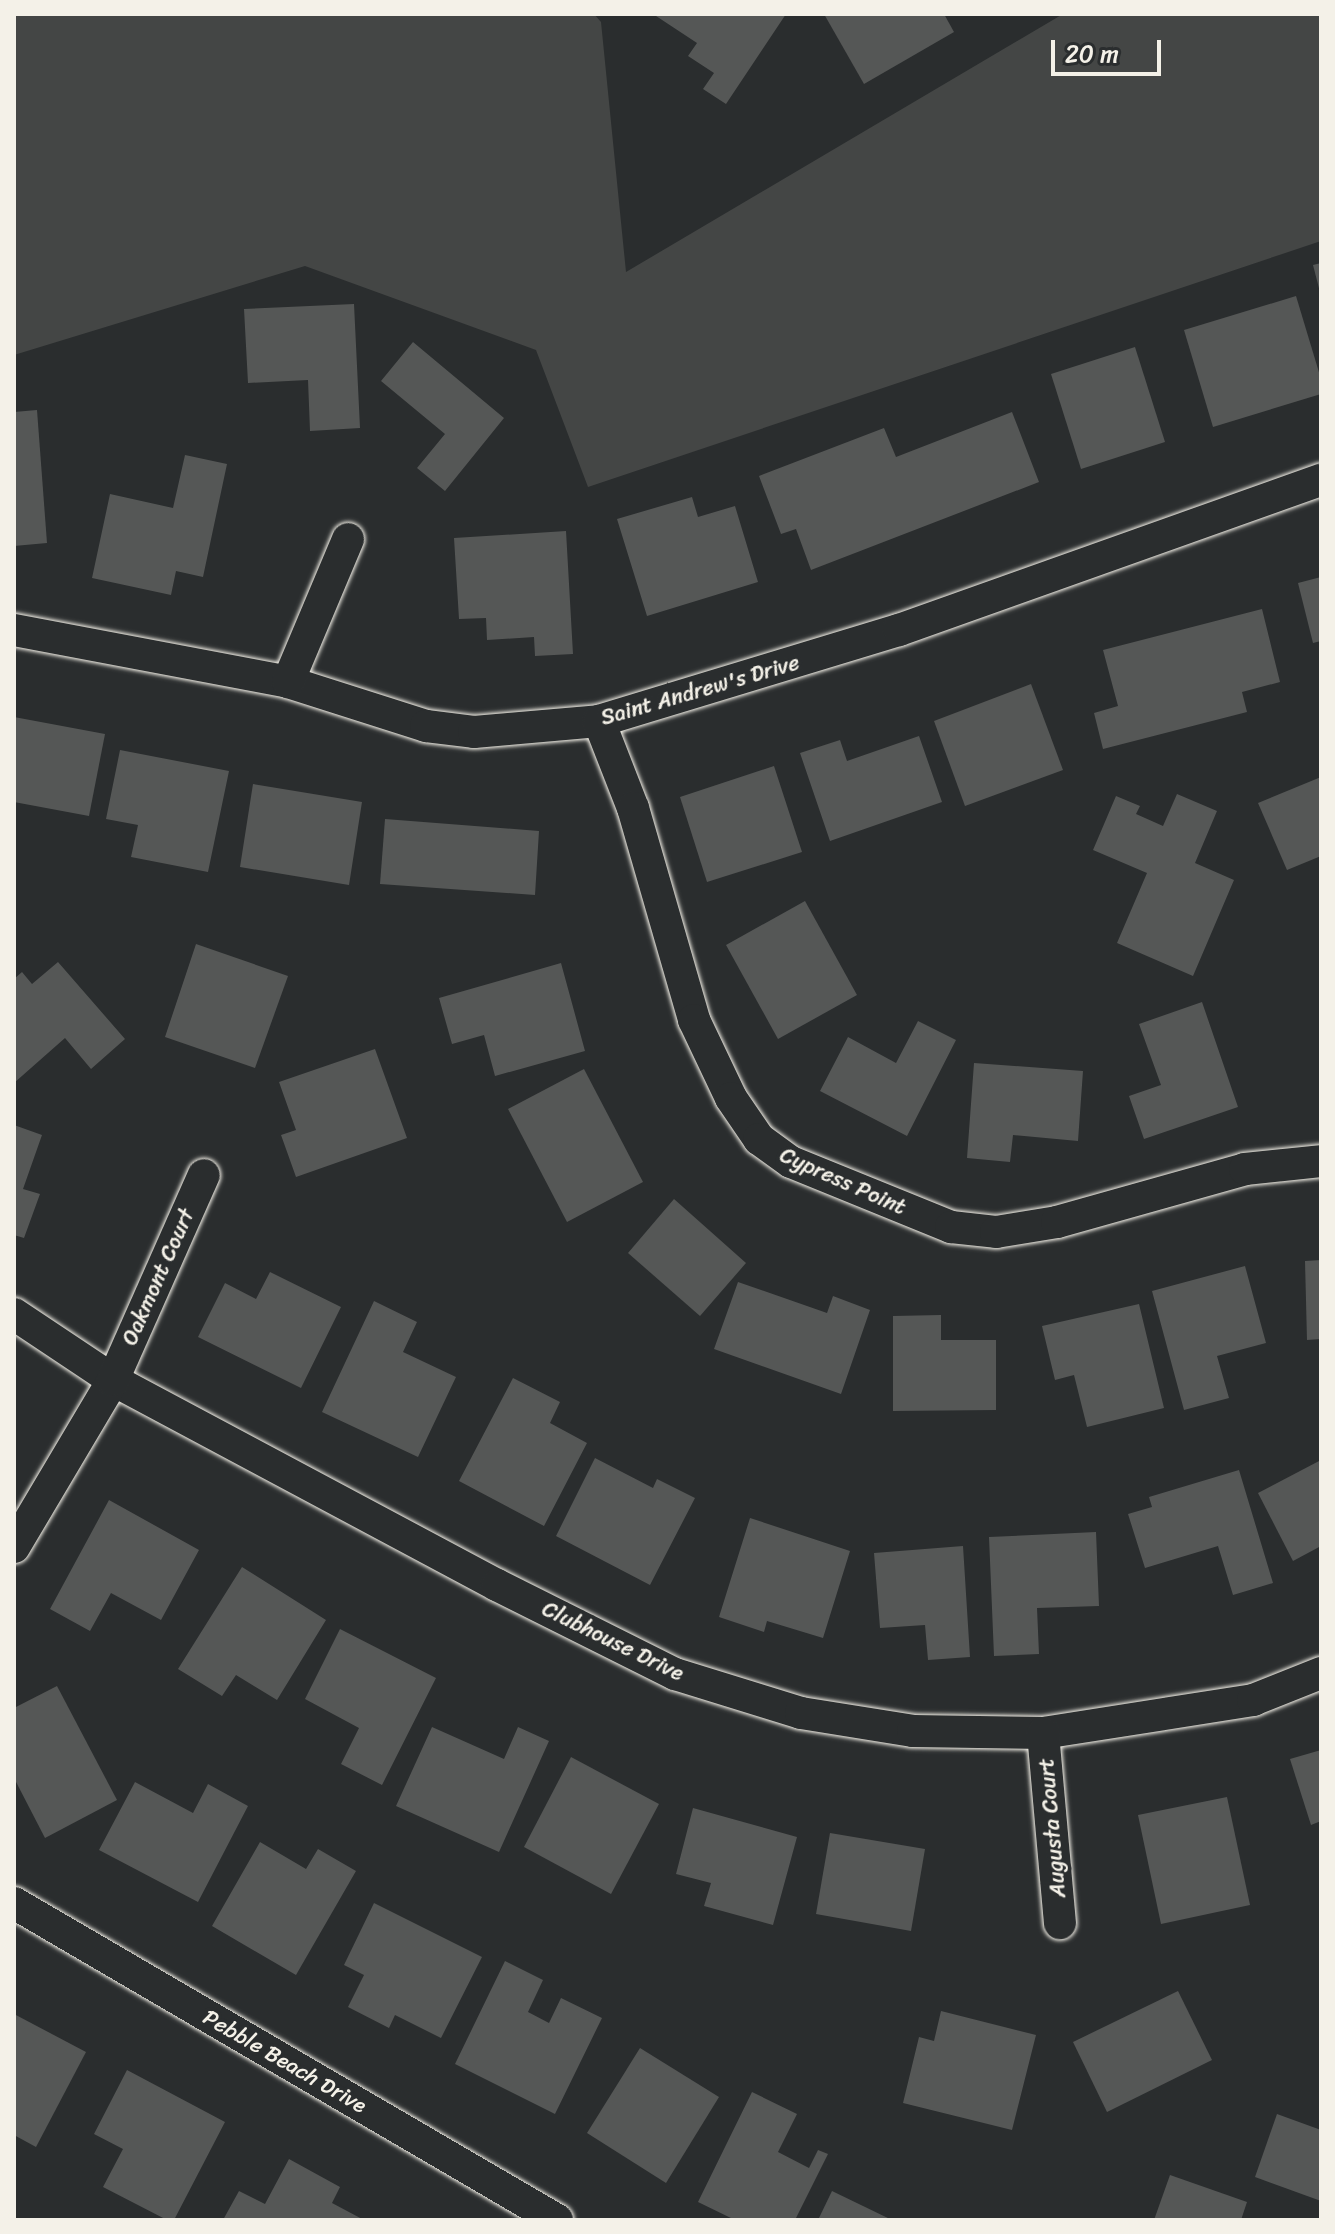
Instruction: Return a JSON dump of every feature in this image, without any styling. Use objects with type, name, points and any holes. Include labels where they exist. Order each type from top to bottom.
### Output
[{"type":"street","name":"Saint Andrew's Drive","points":[[14,630],[288,682],[426,726],[474,732],[599,721],[899,630],[1321,480]]},
{"type":"street","points":[[288,682],[348,539]]},
{"type":"street","name":"Cypress Point","points":[[599,721],[633,808],[694,1020],[731,1098],[752,1129],[759,1139],[791,1162],[951,1227],[996,1232],[1057,1222],[1245,1169],[1321,1161]]},
{"type":"street","name":"Oakmont Court","points":[[113,1380],[204,1175]]},
{"type":"street","name":"Clubhouse Drive","points":[[14,1314],[113,1380],[497,1585],[675,1674],[801,1713],[913,1731],[1043,1733],[1253,1700],[1321,1673]]},
{"type":"street","points":[[14,1547],[113,1380]]},
{"type":"street","name":"Augusta Court","points":[[1043,1733],[1060,1923]]},
{"type":"street","name":"Pebble Beach Drive","points":[[14,1903],[557,2220]]},
{"type":"shaded area","points":[[14,14],[594,14],[601,22],[626,272],[1063,14],[1321,14],[1321,241],[588,487],[536,350],[305,266],[14,355]]},
{"type":"building","points":[[653,14],[786,14],[726,104],[703,89],[714,73],[688,56],[697,43]]},
{"type":"building","points":[[824,14],[944,14],[954,32],[864,84]]},
{"type":"building","points":[[1321,263],[1321,292],[1320,292],[1313,265]]},
{"type":"building","points":[[1296,296],[1321,379],[1321,394],[1213,427],[1184,330]]},
{"type":"building","points":[[354,304],[360,428],[310,431],[308,380],[248,383],[244,309]]},
{"type":"building","points":[[413,342],[504,418],[445,491],[417,468],[445,434],[381,381]]},
{"type":"building","points":[[1135,347],[1165,442],[1081,469],[1051,374]]},
{"type":"building","points":[[37,410],[47,543],[14,546],[14,412]]},
{"type":"building","points":[[1012,412],[1039,482],[811,570],[796,529],[781,534],[759,476],[884,428],[896,457]]},
{"type":"building","points":[[185,455],[227,464],[203,577],[176,571],[171,595],[92,578],[110,494],[173,508]]},
{"type":"building","points":[[692,497],[698,517],[735,506],[758,582],[647,616],[617,519]]},
{"type":"building","points":[[566,531],[573,654],[535,656],[534,637],[487,640],[486,618],[459,619],[454,538]]},
{"type":"building","points":[[1321,577],[1321,641],[1313,643],[1298,583]]},
{"type":"building","points":[[1262,609],[1280,682],[1242,692],[1247,712],[1103,749],[1094,713],[1118,706],[1103,650]]},
{"type":"building","points":[[1031,684],[1063,770],[965,806],[934,721]]},
{"type":"building","points":[[14,717],[105,734],[89,816],[14,802]]},
{"type":"building","points":[[919,736],[942,802],[830,841],[800,753],[840,740],[847,761]]},
{"type":"building","points":[[120,750],[229,771],[208,872],[131,857],[138,825],[106,819]]},
{"type":"building","points":[[774,766],[802,852],[707,882],[680,797]]},
{"type":"building","points":[[1321,777],[1321,856],[1287,870],[1258,803]]},
{"type":"building","points":[[253,784],[362,802],[349,885],[240,867]]},
{"type":"building","points":[[1177,794],[1217,811],[1195,863],[1234,880],[1193,976],[1117,943],[1147,873],[1093,850],[1116,796],[1140,806],[1136,814],[1163,826]]},
{"type":"building","points":[[385,819],[539,831],[535,895],[380,884]]},
{"type":"building","points":[[805,901],[857,995],[778,1039],[726,945]]},
{"type":"building","points":[[196,944],[288,976],[255,1068],[165,1037]]},
{"type":"building","points":[[58,962],[125,1039],[91,1069],[65,1038],[14,1083],[14,979],[22,972],[32,984]]},
{"type":"building","points":[[561,963],[585,1051],[495,1076],[484,1035],[452,1044],[439,998]]},
{"type":"building","points":[[1202,1002],[1238,1107],[1144,1139],[1129,1096],[1161,1085],[1139,1024]]},
{"type":"building","points":[[918,1021],[956,1040],[907,1136],[820,1091],[848,1037],[896,1063]]},
{"type":"building","points":[[375,1049],[407,1138],[296,1177],[281,1135],[296,1130],[279,1082]]},
{"type":"building","points":[[974,1063],[1083,1071],[1078,1141],[1013,1135],[1010,1162],[967,1158]]},
{"type":"building","points":[[584,1069],[643,1182],[567,1222],[508,1109]]},
{"type":"building","points":[[14,1125],[42,1135],[23,1189],[40,1194],[24,1238],[14,1235]]},
{"type":"building","points":[[674,1199],[746,1263],[700,1316],[628,1253]]},
{"type":"building","points":[[1321,1260],[1321,1339],[1307,1340],[1305,1261]]},
{"type":"building","points":[[1245,1266],[1266,1343],[1217,1356],[1229,1398],[1184,1410],[1152,1291]]},
{"type":"building","points":[[270,1272],[341,1307],[301,1388],[198,1337],[225,1283],[256,1299]]},
{"type":"building","points":[[738,1282],[827,1313],[833,1296],[870,1310],[841,1394],[714,1349]]},
{"type":"building","points":[[374,1301],[417,1322],[403,1352],[456,1377],[418,1457],[322,1412]]},
{"type":"building","points":[[1139,1304],[1164,1408],[1087,1427],[1074,1375],[1055,1380],[1042,1326]]},
{"type":"building","points":[[941,1315],[941,1340],[996,1340],[996,1410],[893,1411],[893,1316]]},
{"type":"building","points":[[513,1378],[560,1402],[550,1423],[587,1443],[544,1526],[459,1481]]},
{"type":"building","points":[[595,1458],[653,1488],[657,1479],[695,1498],[650,1585],[556,1536]]},
{"type":"building","points":[[1321,1460],[1321,1546],[1293,1561],[1258,1493]]},
{"type":"building","points":[[1239,1470],[1273,1583],[1233,1595],[1218,1546],[1145,1568],[1128,1514],[1152,1507],[1149,1497]]},
{"type":"building","points":[[109,1500],[199,1550],[161,1620],[111,1593],[90,1631],[50,1609]]},
{"type":"building","points":[[750,1518],[850,1551],[823,1638],[767,1621],[764,1632],[719,1617]]},
{"type":"building","points":[[1096,1532],[1099,1606],[1037,1608],[1039,1654],[994,1656],[989,1537]]},
{"type":"building","points":[[963,1546],[970,1657],[928,1660],[925,1625],[880,1628],[874,1553]]},
{"type":"building","points":[[242,1567],[326,1620],[277,1700],[236,1675],[222,1696],[178,1669]]},
{"type":"building","points":[[340,1629],[436,1678],[382,1785],[341,1764],[359,1728],[305,1699]]},
{"type":"building","points":[[57,1686],[117,1800],[45,1838],[14,1778],[14,1708]]},
{"type":"building","points":[[432,1727],[504,1759],[518,1727],[549,1741],[499,1852],[396,1806]]},
{"type":"building","points":[[1321,1750],[1321,1821],[1311,1825],[1290,1759]]},
{"type":"building","points":[[571,1757],[659,1804],[611,1894],[524,1847]]},
{"type":"building","points":[[135,1782],[193,1813],[208,1784],[248,1806],[198,1902],[99,1850]]},
{"type":"building","points":[[1227,1797],[1250,1905],[1161,1924],[1138,1815]]},
{"type":"building","points":[[693,1808],[797,1837],[773,1925],[704,1906],[711,1883],[676,1874]]},
{"type":"building","points":[[830,1833],[925,1849],[911,1931],[816,1914]]},
{"type":"building","points":[[260,1842],[306,1869],[318,1849],[356,1871],[296,1975],[212,1926]]},
{"type":"building","points":[[374,1903],[482,1957],[441,2038],[395,2015],[389,2028],[348,2007],[364,1975],[344,1965]]},
{"type":"building","points":[[505,1961],[543,1980],[528,2012],[549,2023],[561,1998],[602,2018],[555,2114],[455,2064]]},
{"type":"building","points":[[1178,1991],[1212,2060],[1107,2112],[1073,2042]]},
{"type":"building","points":[[941,2011],[1036,2035],[1012,2130],[903,2103],[919,2037],[934,2041]]},
{"type":"building","points":[[14,2014],[86,2052],[36,2147],[14,2135]]},
{"type":"building","points":[[640,2048],[719,2097],[666,2183],[587,2133]]},
{"type":"building","points":[[127,2070],[225,2122],[174,2220],[167,2220],[103,2187],[123,2149],[94,2134]]},
{"type":"building","points":[[752,2092],[797,2114],[778,2152],[809,2168],[818,2150],[828,2154],[795,2220],[735,2220],[698,2202]]},
{"type":"building","points":[[1277,2114],[1321,2130],[1321,2201],[1255,2177]]},
{"type":"building","points":[[289,2159],[340,2187],[332,2203],[364,2220],[223,2220],[239,2191],[265,2204]]},
{"type":"building","points":[[1170,2175],[1247,2202],[1241,2220],[1154,2220]]},
{"type":"building","points":[[832,2191],[892,2220],[818,2220]]}]
